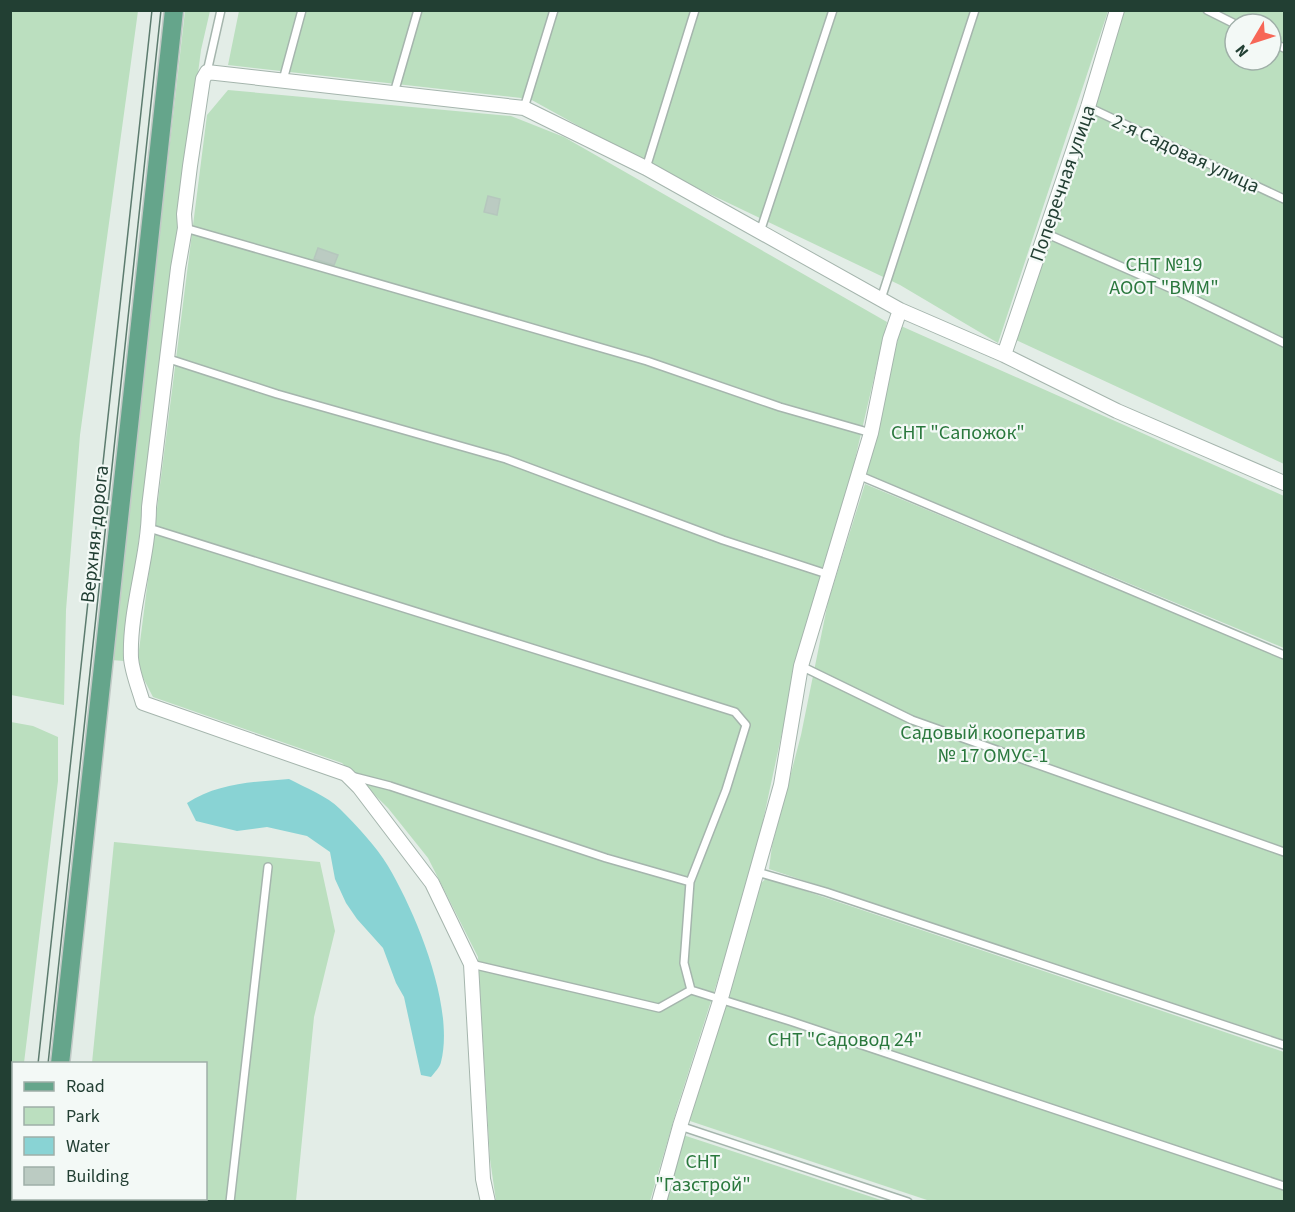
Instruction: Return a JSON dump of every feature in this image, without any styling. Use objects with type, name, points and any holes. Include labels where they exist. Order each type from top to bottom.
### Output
[{"type":"main road","name":"Верхняя дорога","points":[[60,1062],[174,10]]},
{"type":"street","name":"Поперечная улица","points":[[1004,355],[1088,107],[1117,10]]},
{"type":"street","points":[[488,1202],[483,1179],[471,964],[432,883],[359,787],[346,774],[143,703],[131,660],[140,575],[149,528],[149,507],[166,358],[185,228],[184,214],[190,166],[203,79],[207,72],[524,108],[646,168],[900,310],[1004,355],[1117,411],[1284,483]]},
{"type":"street","points":[[659,1202],[680,1126],[721,998],[781,785],[801,666],[871,433],[890,339],[900,310]]},
{"type":"lane","points":[[207,72],[221,10]]},
{"type":"lane","points":[[283,81],[302,10]]},
{"type":"lane","points":[[394,93],[418,10]]},
{"type":"lane","points":[[524,108],[554,10]]},
{"type":"lane","points":[[646,168],[695,10]]},
{"type":"lane","points":[[760,232],[833,10]]},
{"type":"lane","points":[[881,298],[975,10]]},
{"type":"lane","points":[[1208,10],[1223,18]]},
{"type":"lane","name":"2-я Садовая улица","points":[[1088,107],[1284,199]]},
{"type":"lane","points":[[185,228],[646,361],[780,407],[871,433]]},
{"type":"lane","points":[[1045,233],[1179,292],[1284,343]]},
{"type":"lane","points":[[166,358],[277,394],[506,459],[723,540],[830,575]]},
{"type":"lane","points":[[858,475],[1284,655]]},
{"type":"lane","points":[[149,528],[735,712],[746,725],[726,790],[690,882],[684,963],[691,990]]},
{"type":"lane","points":[[801,666],[912,720],[1284,852]]},
{"type":"lane","points":[[346,774],[390,786],[606,858],[690,882]]},
{"type":"lane","points":[[230,1202],[268,867]]},
{"type":"lane","points":[[757,872],[826,892],[1284,1045]]},
{"type":"lane","points":[[471,964],[659,1008],[691,990],[721,998],[1284,1186]]},
{"type":"lane","points":[[680,1126],[908,1202]]},
{"type":"green space","points":[[10,11],[138,11],[80,435],[66,610],[64,705],[11,695]]},
{"type":"green space","points":[[185,11],[210,11],[201,50],[124,661],[111,660]]},
{"type":"green space","points":[[239,11],[1108,11],[998,343],[900,285],[651,166],[530,99],[228,65]]},
{"type":"green space","name":"СНТ №19 АООТ \"ВММ\"","points":[[1123,11],[1284,11],[1284,464],[1016,340]]},
{"type":"green space","points":[[228,90],[511,116],[564,137],[887,322],[853,468],[800,649],[752,872],[650,1201],[496,1201],[490,1159],[478,957],[428,858],[388,808],[342,763],[153,697],[137,666],[207,115]]},
{"type":"green space","name":"СНТ \"Сапожок\"","points":[[901,326],[1284,496],[1284,648],[866,474]]},
{"type":"green space","name":"Садовый кооператив № 17 ОМУС-1","points":[[865,484],[1284,659],[1284,1040],[769,869],[772,846],[801,735],[828,602]]},
{"type":"green space","points":[[11,722],[33,726],[58,737],[58,781],[24,1062],[12,1062],[11,1174]]},
{"type":"green space","points":[[114,842],[320,862],[335,931],[314,1017],[296,1201],[78,1202],[78,1200],[207,1200],[207,1062],[92,1062]]},
{"type":"green space","name":"СНТ \"Садовод 24\"","points":[[767,878],[1284,1052],[1284,1201],[930,1201],[687,1120],[757,886]]},
{"type":"green space","name":"СНТ \"Газстрой\"","points":[[683,1135],[884,1201],[664,1202]]},
{"type":"water","points":[[289,779],[329,800],[359,829],[388,866],[410,909],[430,961],[443,1015],[444,1040],[441,1062],[431,1077],[421,1075],[404,997],[396,983],[383,948],[346,903],[335,879],[330,852],[307,836],[267,827],[237,831],[196,821],[187,803],[223,787]]},
{"type":"building","points":[[488,196],[500,199],[497,215],[484,212]]},
{"type":"building","points":[[318,248],[338,255],[334,265],[314,259]]},
{"type":"tram line","points":[[38,1062],[152,10]]},
{"type":"tram line","points":[[48,1062],[161,10]]}]
